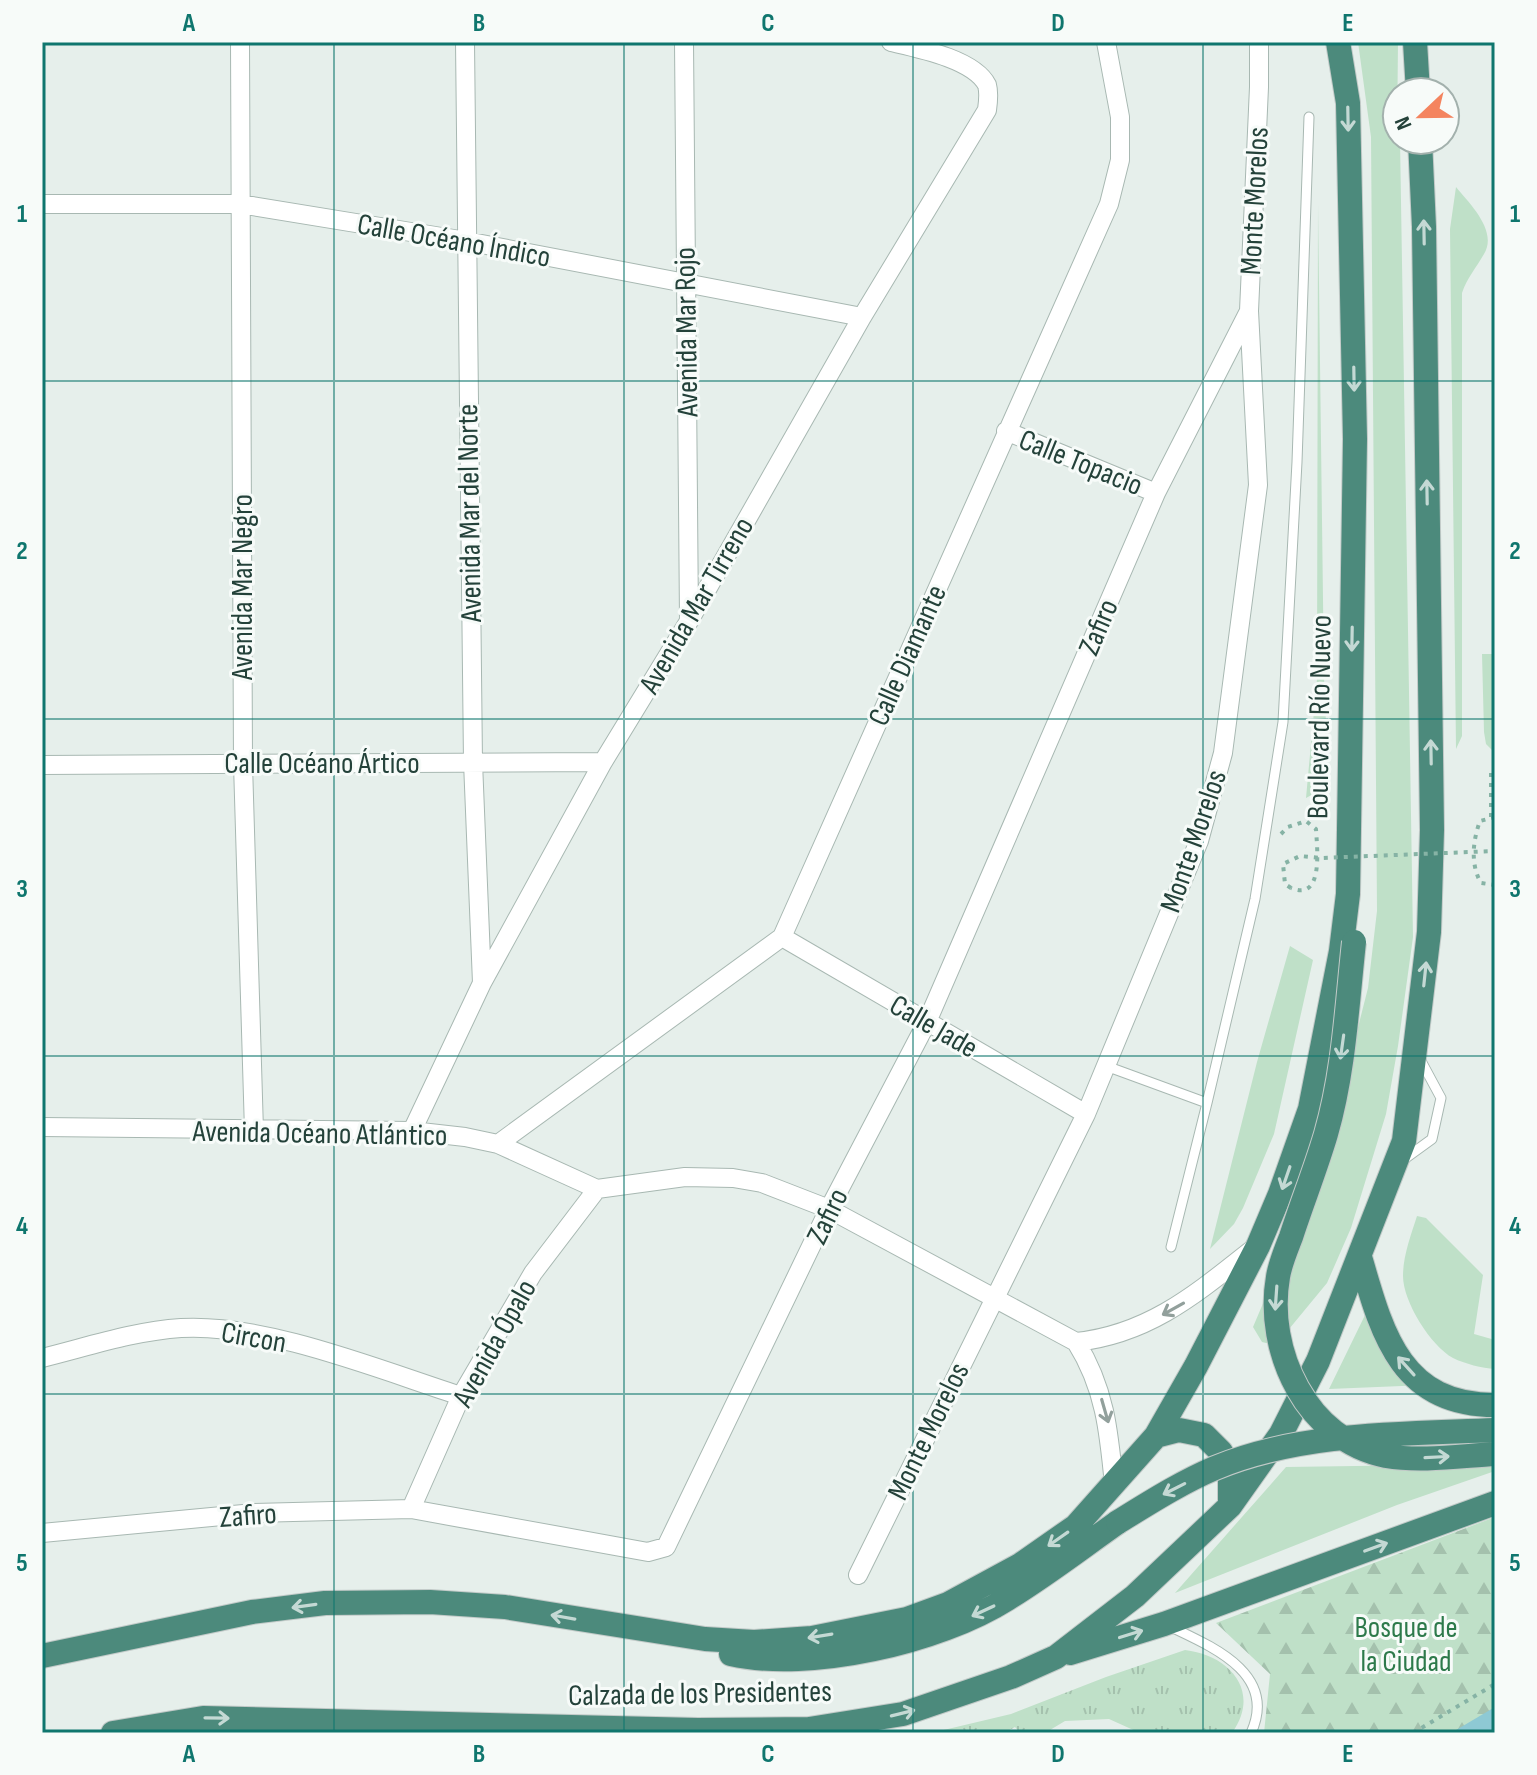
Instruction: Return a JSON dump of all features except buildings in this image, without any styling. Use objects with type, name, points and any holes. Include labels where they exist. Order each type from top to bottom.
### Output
[{"type":"highway","name":"Boulevard Río Nuevo","points":[[1156,1436],[1258,1246],[1280,1194],[1310,1109],[1341,951],[1348,894],[1355,439],[1348,103],[1338,42]]},
{"type":"highway","points":[[1415,42],[1417,76]]},
{"type":"highway","points":[[1421,156],[1432,830],[1429,932],[1404,1141],[1360,1257],[1378,1318],[1391,1348],[1411,1373],[1438,1394],[1472,1405],[1495,1405]]},
{"type":"highway","points":[[1348,894],[1354,942],[1338,1081],[1329,1120],[1278,1275],[1275,1311],[1280,1346],[1292,1381],[1310,1408],[1335,1431],[1359,1446],[1385,1455],[1412,1458],[1495,1454]]},
{"type":"highway","name":"Calzada de los Presidentes","points":[[113,1733],[203,1718],[698,1730],[809,1729],[903,1714],[1011,1677],[1056,1657],[1135,1596],[1230,1506],[1281,1434],[1318,1361],[1360,1257]]},
{"type":"highway","points":[[1156,1436],[1179,1430],[1204,1435],[1221,1452],[1230,1472],[1230,1506]]},
{"type":"highway","points":[[705,1639],[731,1654],[785,1659],[875,1649],[933,1634],[1005,1601],[1118,1522],[1166,1492],[1215,1468],[1262,1452],[1325,1440],[1495,1430]]},
{"type":"highway","name":"Calzada de los Presidentes","points":[[42,1656],[252,1612],[325,1603],[430,1602],[505,1607],[705,1639],[754,1642],[812,1638],[907,1619],[948,1604],[1020,1565],[1076,1526],[1156,1436]]},
{"type":"highway","points":[[1056,1657],[1164,1624],[1495,1503]]},
{"type":"street","name":"Avenida Mar Negro","points":[[240,42],[243,764],[254,1131]]},
{"type":"street","name":"Avenida Mar del Norte","points":[[465,42],[473,762],[482,983]]},
{"type":"street","name":"Avenida Mar Rojo","points":[[684,42],[689,621]]},
{"type":"street","points":[[891,42],[930,47]]},
{"type":"street","name":"Calle Diamante","points":[[782,937],[1109,204],[1120,160],[1120,117],[1106,42]]},
{"type":"street","name":"Monte Morelos","points":[[858,1575],[1086,1114],[1199,841],[1223,753],[1258,485],[1249,311],[1259,42]]},
{"type":"street","name":"Avenida Mar Tirreno","points":[[412,1131],[482,983],[603,762],[689,621],[862,317],[987,110],[988,87],[974,69],[930,47]]},
{"type":"street","name":"Calle Océano Índico","points":[[42,204],[240,204],[466,241],[862,317]]},
{"type":"street","name":"Zafiro","points":[[42,1533],[254,1513],[411,1509],[648,1552],[666,1547],[829,1209],[927,1022],[1156,493],[1249,311]]},
{"type":"street","name":"Calle Topacio","points":[[1006,431],[1156,493]]},
{"type":"street","name":"Calle Océano Ártico","points":[[42,765],[603,762]]},
{"type":"street","points":[[498,1144],[782,937]]},
{"type":"street","name":"Calle Jade","points":[[782,937],[1086,1114]]},
{"type":"street","name":"Avenida Océano Atlántico","points":[[42,1127],[412,1131],[498,1144],[597,1189]]},
{"type":"street","points":[[597,1189],[685,1177],[733,1178],[762,1183],[829,1209],[1076,1342],[1087,1359],[1109,1426],[1114,1485]]},
{"type":"street","name":"Avenida Ópalo","points":[[411,1509],[461,1396],[533,1273],[597,1189]]},
{"type":"street","points":[[1076,1342],[1106,1339],[1135,1330],[1185,1302],[1258,1246]]},
{"type":"street","name":"Circon","points":[[42,1358],[140,1334],[181,1328],[227,1329],[307,1347],[461,1396]]},
{"type":"lane","points":[[1171,1247],[1255,899],[1283,722],[1297,462],[1309,117]]},
{"type":"lane","points":[[1106,1066],[1207,1103]]},
{"type":"lane","points":[[1164,1624],[1209,1645],[1238,1666],[1252,1682],[1258,1705],[1256,1723],[1251,1733]]},
{"type":"path","points":[[1491,769],[1493,817],[1480,821],[1474,838],[1475,873],[1481,883],[1495,885]]},
{"type":"path","points":[[1261,855],[1288,827],[1306,821],[1316,829],[1315,881],[1308,889],[1299,891],[1285,884],[1283,864],[1300,856],[1321,858],[1495,851]]},
{"type":"path","points":[[1413,1733],[1495,1684]]},
{"type":"green space","points":[[1358,42],[1398,42],[1398,76],[1381,76],[1381,156],[1400,156],[1413,937],[1386,1114],[1351,1228],[1327,1283],[1280,1340],[1270,1344],[1262,1342],[1253,1327],[1325,1157],[1368,988],[1377,911],[1371,137]]},
{"type":"green space","points":[[1456,187],[1475,210],[1488,236],[1484,254],[1462,293],[1462,736],[1456,749],[1450,229]]},
{"type":"green space","points":[[1318,204],[1328,769],[1319,791],[1306,798],[1317,679]]},
{"type":"green space","points":[[1482,654],[1495,654],[1495,753],[1486,744],[1484,732]]},
{"type":"green space","points":[[1290,946],[1313,960],[1274,1134],[1243,1208],[1234,1224],[1210,1249],[1257,1062]]},
{"type":"green space","points":[[1417,1216],[1426,1218],[1483,1275],[1474,1334],[1495,1340],[1495,1369],[1453,1358],[1436,1344],[1413,1310],[1403,1276]]},
{"type":"green space","points":[[1368,1309],[1426,1385],[1329,1389]]},
{"type":"green space","points":[[1495,1464],[1495,1471],[1397,1505],[1175,1593],[1286,1467]]},
{"type":"green space","name":"Bosque de la Ciudad","points":[[1495,1517],[1495,1733],[1264,1733],[1270,1674],[1216,1623]]},
{"type":"green space","points":[[1185,1650],[1215,1659],[1236,1678],[1244,1703],[1232,1733],[1140,1733],[1109,1719],[1065,1721],[1045,1733],[1020,1733],[1015,1727],[1004,1733],[931,1733],[1011,1714]]},
{"type":"water","points":[[1495,1707],[1495,1733],[1451,1733]]}]
